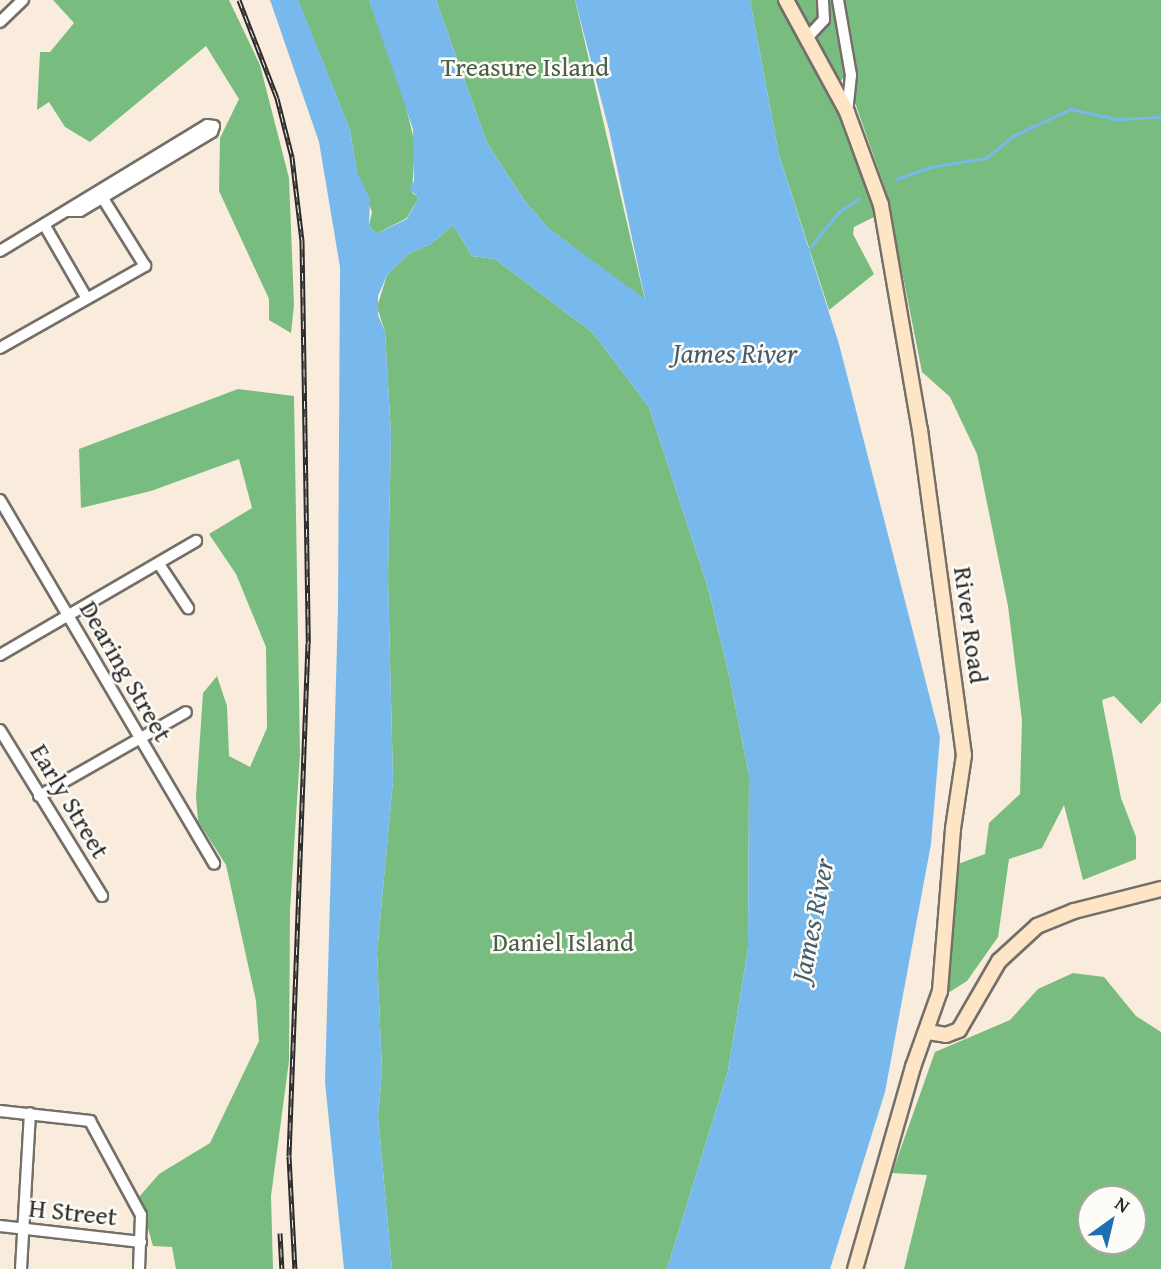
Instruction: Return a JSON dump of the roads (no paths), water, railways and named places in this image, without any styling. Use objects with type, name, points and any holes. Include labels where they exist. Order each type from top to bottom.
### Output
[{"type":"street","points":[[0,22],[23,0]]},
{"type":"street","name":"River Road","points":[[786,0],[847,112],[872,173],[892,257],[964,755],[953,828],[940,991],[928,1032],[913,1067],[855,1269]]},
{"type":"street","points":[[806,39],[824,20],[823,0]]},
{"type":"street","points":[[838,0],[851,75],[847,112]]},
{"type":"street","points":[[0,251],[69,211],[75,202],[207,125],[214,126],[212,132],[80,211],[69,211]]},
{"type":"street","points":[[0,348],[86,297],[100,294],[145,266],[102,197]]},
{"type":"street","points":[[45,226],[86,297]]},
{"type":"street","name":"Dearing Street","points":[[0,500],[214,864]]},
{"type":"street","points":[[0,524],[11,518]]},
{"type":"street","points":[[0,655],[196,541]]},
{"type":"street","points":[[159,564],[188,608]]},
{"type":"street","points":[[39,796],[186,712]]},
{"type":"street","name":"Early Street","points":[[0,730],[102,896]]},
{"type":"street","points":[[928,1032],[946,1035],[960,1030],[999,961],[1037,926],[1074,911],[1161,889]]},
{"type":"street","points":[[0,1111],[90,1122],[141,1215],[139,1269]]},
{"type":"street","points":[[21,1269],[30,1113]]},
{"type":"street","name":"H Street","points":[[0,1227],[141,1242]]},
{"type":"water","name":"James River","points":[[270,0],[298,0],[300,4],[350,130],[357,172],[370,199],[369,225],[376,234],[407,219],[419,197],[409,190],[414,181],[413,129],[369,0],[436,0],[487,143],[524,200],[549,229],[645,299],[609,130],[575,0],[750,0],[779,155],[839,344],[940,737],[931,844],[885,1092],[830,1269],[667,1269],[728,1071],[748,948],[749,775],[729,675],[708,588],[649,407],[593,333],[495,259],[472,256],[453,225],[431,244],[410,253],[387,275],[378,296],[378,315],[385,332],[391,435],[388,577],[393,781],[377,953],[382,1072],[378,1116],[392,1269],[344,1269],[325,1082],[338,607],[340,267],[319,142]]},
{"type":"waterway","points":[[896,179],[931,167],[986,158],[1013,136],[1071,109],[1116,119],[1161,117]]},
{"type":"waterway","points":[[808,250],[839,212],[859,198]]},
{"type":"railway","points":[[239,0],[277,98],[292,157],[302,241],[308,643],[289,1156],[295,1269]]},
{"type":"railway","points":[[280,1233],[282,1269]]},
{"type":"park label","name":"Treasure Island","points":[[525,67]]},
{"type":"park label","name":"Daniel Island","points":[[563,942]]}]
